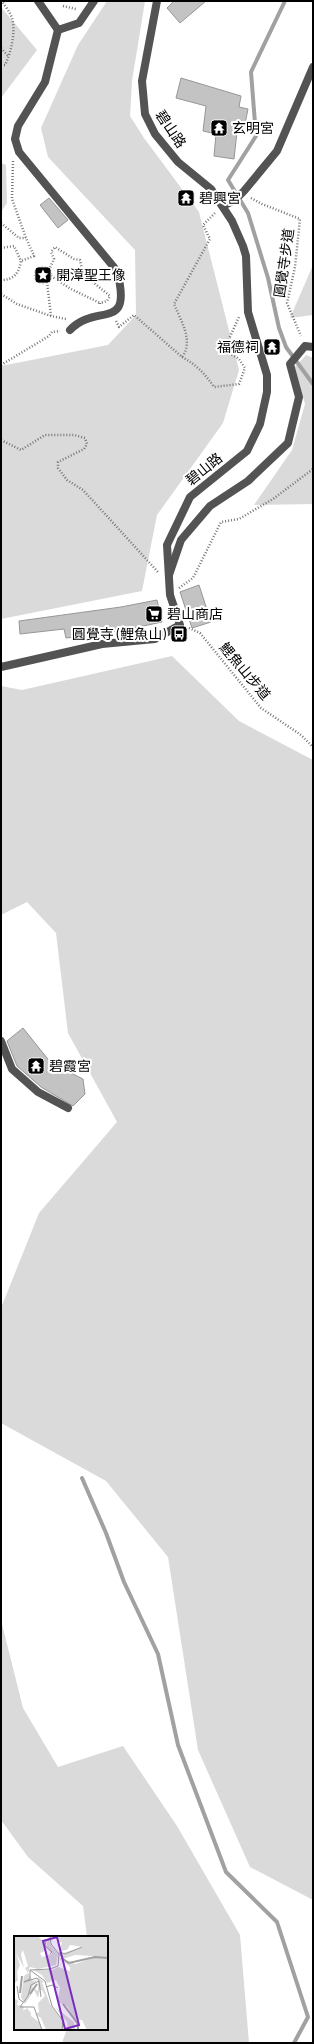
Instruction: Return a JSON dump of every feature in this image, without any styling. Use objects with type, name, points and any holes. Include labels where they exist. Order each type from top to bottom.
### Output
[{"type":"street","points":[[38,1],[58,30],[44,82],[18,126],[15,139],[19,152],[117,272],[121,287],[122,300],[119,308],[113,313],[78,322],[70,330]]},
{"type":"street","points":[[58,30],[78,23],[94,1]]},
{"type":"street","name":"碧山路","points":[[157,1],[142,81],[145,114],[155,134],[178,162],[211,189],[223,206],[244,246],[246,256],[248,312],[267,375],[267,392],[260,424],[247,451],[190,497],[167,545],[170,595],[180,625]]},
{"type":"street","points":[[223,206],[235,200],[244,191],[277,151],[313,67]]},
{"type":"street","points":[[169,580],[181,540],[210,506],[248,481],[288,443],[299,397],[290,364],[299,354],[309,347]]},
{"type":"street","points":[[1,667],[102,644],[155,639],[180,625]]},
{"type":"street","points":[[1,1041],[12,1068],[38,1092],[68,1108]]},
{"type":"path","points":[[1,65],[5,65],[9,57],[13,26],[12,17],[2,1]]},
{"type":"path","points":[[1,48],[9,57]]},
{"type":"path","points":[[14,159],[12,199],[34,256],[21,261]]},
{"type":"path","name":"圓覺寺步道","points":[[244,191],[262,204],[300,219],[295,267],[287,303],[309,347]]},
{"type":"path","points":[[182,357],[187,350],[188,342],[174,304],[210,239],[203,225],[223,206]]},
{"type":"path","points":[[1,223],[19,238],[26,238]]},
{"type":"path","points":[[1,248],[14,246],[21,261],[17,274],[10,280],[1,280]]},
{"type":"path","points":[[100,303],[71,289],[51,276],[49,270],[54,259],[51,252],[55,247],[74,259],[80,260],[83,274],[110,296]]},
{"type":"path","points":[[47,282],[38,281],[35,272],[40,268],[49,270]]},
{"type":"path","points":[[51,276],[47,282],[52,316]]},
{"type":"path","points":[[1,294],[17,304],[52,316],[68,319]]},
{"type":"path","points":[[113,313],[119,327],[134,315],[182,357],[205,373],[214,387],[239,384],[245,368],[239,359],[224,350],[238,318],[243,312]]},
{"type":"path","points":[[1,365],[49,336],[52,332]]},
{"type":"path","points":[[1,440],[21,450],[45,435],[74,435],[85,438],[87,444],[84,449],[58,462],[58,468],[67,480],[83,490],[169,580]]},
{"type":"path","points":[[170,595],[193,578],[221,522],[240,519],[273,499],[313,469]]},
{"type":"path","name":"鯉魚山步道","points":[[180,625],[200,633],[261,708],[301,735],[313,747]]},
{"type":"shaded area","points":[[107,1],[145,1],[132,81],[130,116],[144,138],[199,212],[239,370],[223,423],[157,515],[142,591],[1,619],[1,366],[108,345],[136,315],[135,250],[48,157],[41,128],[78,45]]},
{"type":"shaded area","points":[[1,7],[37,50],[1,98]]},
{"type":"shaded area","points":[[1,163],[6,165],[7,203],[1,212]]},
{"type":"shaded area","points":[[313,265],[313,315],[290,318]]},
{"type":"shaded area","points":[[306,355],[313,358],[313,504],[254,505],[292,450],[305,404],[295,367]]},
{"type":"shaded area","points":[[172,656],[239,721],[313,760],[313,1900],[250,1867],[198,1750],[168,1557],[106,1481],[1,1423],[1,1308],[39,1213],[117,1122],[68,1033],[56,933],[27,902],[1,915],[1,686],[22,690]]},
{"type":"shaded area","points":[[1,1620],[23,1708],[58,1767],[123,1746],[177,1826],[240,1935],[249,2043],[62,2043],[67,2030],[108,2030],[108,1936],[87,1936],[83,1906],[28,1857],[1,1820]]},
{"type":"building","points":[[174,1],[206,1],[180,23],[167,8]]},
{"type":"building","points":[[181,78],[241,96],[239,107],[248,109],[245,124],[238,123],[234,159],[214,156],[216,134],[203,131],[206,106],[176,98]]},
{"type":"building","points":[[49,198],[68,220],[58,228],[40,205]]},
{"type":"building","points":[[199,585],[211,622],[192,628],[180,592]]},
{"type":"building","points":[[157,600],[162,622],[125,630],[66,638],[64,629],[20,634],[19,621],[121,607]]},
{"type":"building","name":"碧霞宮","points":[[23,1028],[51,1063],[83,1079],[85,1094],[73,1106],[41,1087],[17,1066],[7,1041]]},
{"type":"waterway","points":[[285,1],[251,72],[256,136],[228,180],[248,213],[268,278],[279,328],[286,347],[313,384]]},
{"type":"waterway","points":[[82,1478],[106,1533],[124,1582],[158,1654],[178,1745],[226,1872],[277,1922],[308,2017],[294,2043]]},
{"type":"place","name":"玄明宮","points":[[219,128]]},
{"type":"place","name":"碧興宮","points":[[186,198]]},
{"type":"place","name":"開漳聖王像","points":[[43,275]]},
{"type":"place","name":"福德祠","points":[[272,347]]},
{"type":"place","name":"碧山商店","points":[[154,614]]},
{"type":"place","name":"圓覺寺 (鯉魚山)","points":[[179,634]]},
{"type":"place","name":"碧霞宮","points":[[36,1066]]}]
